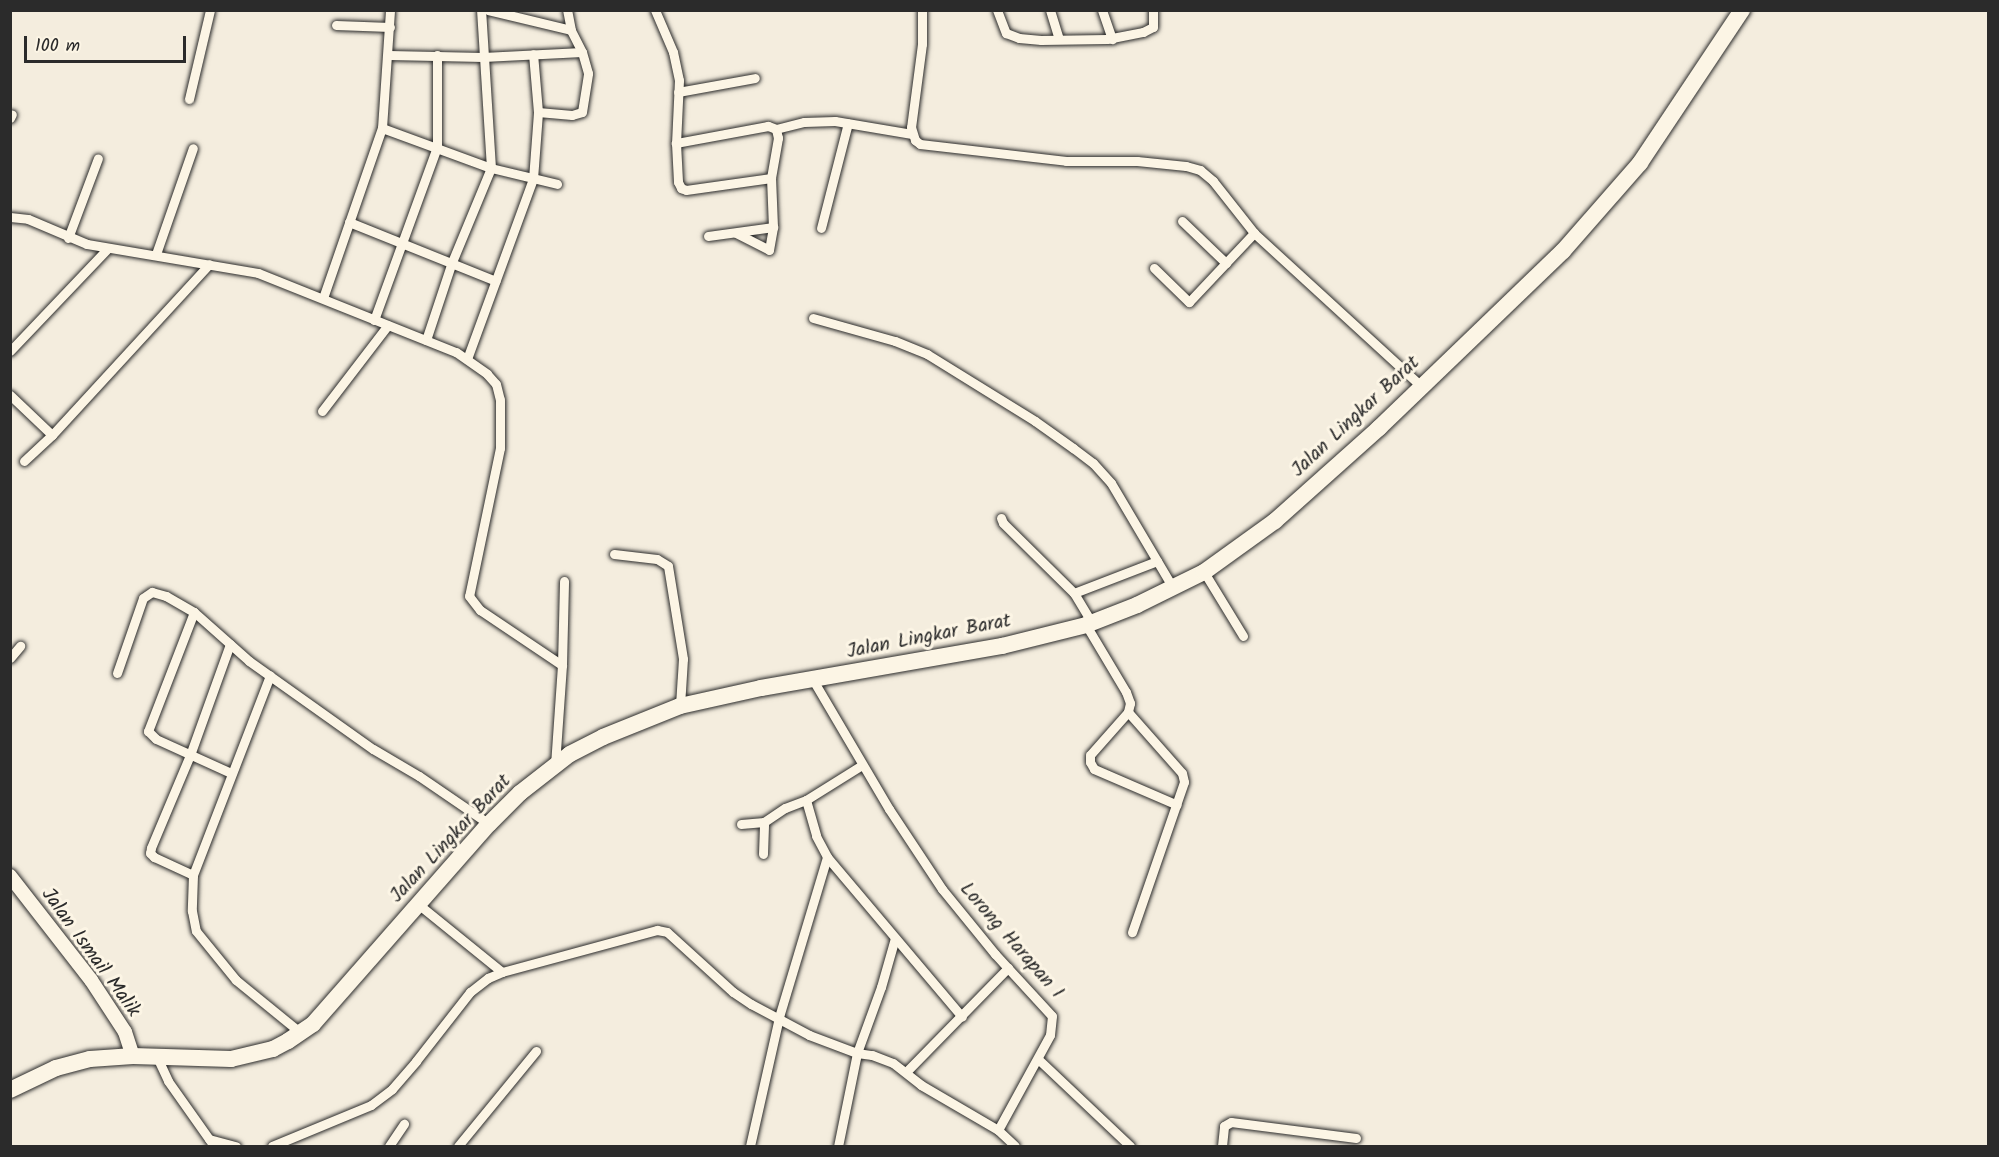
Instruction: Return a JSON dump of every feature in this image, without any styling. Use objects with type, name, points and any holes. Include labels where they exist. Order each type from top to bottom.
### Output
[{"type":"highway","name":"Jalan Lingkar Barat","points":[[11,1089],[56,1068],[90,1059],[133,1056],[231,1059],[273,1049],[300,1033],[313,1024],[489,824],[520,793],[555,765],[603,736],[680,706],[1002,646],[1089,624],[1173,588],[1204,572],[1275,520],[1379,428],[1563,251],[1640,163],[1742,10]]},
{"type":"main road","name":"Jalan Ismail Malik","points":[[10,876],[91,980],[125,1032],[133,1056]]},
{"type":"street","points":[[189,99],[210,10]]},
{"type":"street","points":[[323,298],[382,129],[389,55],[390,10]]},
{"type":"street","points":[[426,340],[452,262],[491,168],[481,10]]},
{"type":"street","points":[[488,10],[572,30]]},
{"type":"street","points":[[538,112],[572,115],[582,112],[587,95],[588,73],[567,10]]},
{"type":"street","points":[[655,10],[673,52],[679,80],[676,143],[678,182],[686,190],[771,178]]},
{"type":"street","points":[[912,134],[922,44],[922,10]]},
{"type":"street","points":[[997,10],[1004,30],[1010,36],[1059,39],[1112,39],[1150,29],[1155,22],[1153,10]]},
{"type":"street","points":[[1050,10],[1059,39]]},
{"type":"street","points":[[1102,10],[1112,39]]},
{"type":"street","points":[[336,25],[390,27]]},
{"type":"street","points":[[389,55],[483,57],[582,52]]},
{"type":"street","points":[[467,359],[534,179],[538,112],[533,54]]},
{"type":"street","points":[[374,320],[437,147],[437,55]]},
{"type":"street","points":[[678,93],[754,78]]},
{"type":"street","points":[[676,143],[768,126],[776,129],[804,123],[848,123],[912,134],[920,144],[930,146],[1066,161],[1137,161],[1194,168],[1213,181],[1254,233],[1421,386]]},
{"type":"street","points":[[820,228],[848,123]]},
{"type":"street","points":[[382,129],[491,168],[557,184]]},
{"type":"street","points":[[736,233],[769,250],[773,227],[771,178],[777,153],[776,129]]},
{"type":"street","points":[[156,254],[193,148]]},
{"type":"street","points":[[68,238],[98,158]]},
{"type":"street","points":[[12,220],[28,219],[68,238],[108,248],[156,254],[258,273],[426,340],[467,359],[487,374],[496,384],[501,417],[500,448],[469,596],[480,610],[562,665]]},
{"type":"street","points":[[1182,221],[1226,263]]},
{"type":"street","points":[[349,222],[496,281]]},
{"type":"street","points":[[708,236],[773,227]]},
{"type":"street","points":[[1154,268],[1189,302],[1254,233]]},
{"type":"street","points":[[10,351],[108,248]]},
{"type":"street","points":[[24,461],[52,435],[209,264]]},
{"type":"street","points":[[813,318],[895,341],[927,354],[1046,429],[1093,463],[1111,483],[1173,588]]},
{"type":"street","points":[[321,411],[388,325]]},
{"type":"street","points":[[10,395],[52,435]]},
{"type":"street","points":[[1001,518],[1003,523],[1074,593],[1126,692],[1130,703],[1128,712],[1090,755],[1090,762],[1094,769],[1178,805]]},
{"type":"street","points":[[614,554],[657,559],[668,566],[683,659],[680,706]]},
{"type":"street","points":[[1074,593],[1157,561]]},
{"type":"street","points":[[1204,572],[1243,636]]},
{"type":"street","points":[[555,765],[562,665],[564,580]]},
{"type":"street","points":[[117,673],[140,604],[147,594],[152,592],[166,596],[194,612],[270,675],[373,749],[419,776],[489,824]]},
{"type":"street","points":[[194,612],[148,729],[156,738],[231,773]]},
{"type":"street","points":[[193,875],[154,857],[150,851],[190,755],[230,644]]},
{"type":"street","points":[[10,658],[20,646]]},
{"type":"street","points":[[270,675],[193,875],[192,910],[196,932],[236,981],[300,1033]]},
{"type":"street","name":"Lorong Harapan I","points":[[813,680],[862,765],[942,889],[1008,968],[1052,1016],[1050,1035],[1038,1059]]},
{"type":"street","points":[[1128,712],[1182,773],[1184,782],[1178,805],[1132,932]]},
{"type":"street","points":[[741,824],[764,822],[786,808],[807,800],[862,765]]},
{"type":"street","points":[[807,800],[816,836],[827,857],[962,1017]]},
{"type":"street","points":[[763,854],[764,822]]},
{"type":"street","points":[[750,1146],[779,1017],[827,857]]},
{"type":"street","points":[[418,904],[502,972]]},
{"type":"street","points":[[272,1146],[371,1105],[392,1089],[470,992],[488,978],[502,972],[660,930],[667,932],[734,992],[809,1035],[857,1053],[881,1057],[906,1072],[921,1085],[998,1131],[1015,1146]]},
{"type":"street","points":[[838,1146],[857,1053],[881,987],[895,938]]},
{"type":"street","points":[[906,1072],[1008,968]]},
{"type":"street","points":[[458,1146],[536,1051]]},
{"type":"street","points":[[157,1057],[168,1081],[212,1143],[236,1146]]},
{"type":"street","points":[[998,1131],[1038,1059],[1130,1146]]},
{"type":"street","points":[[1222,1146],[1224,1126],[1228,1122],[1356,1138]]},
{"type":"street","points":[[392,1145],[404,1124]]}]
